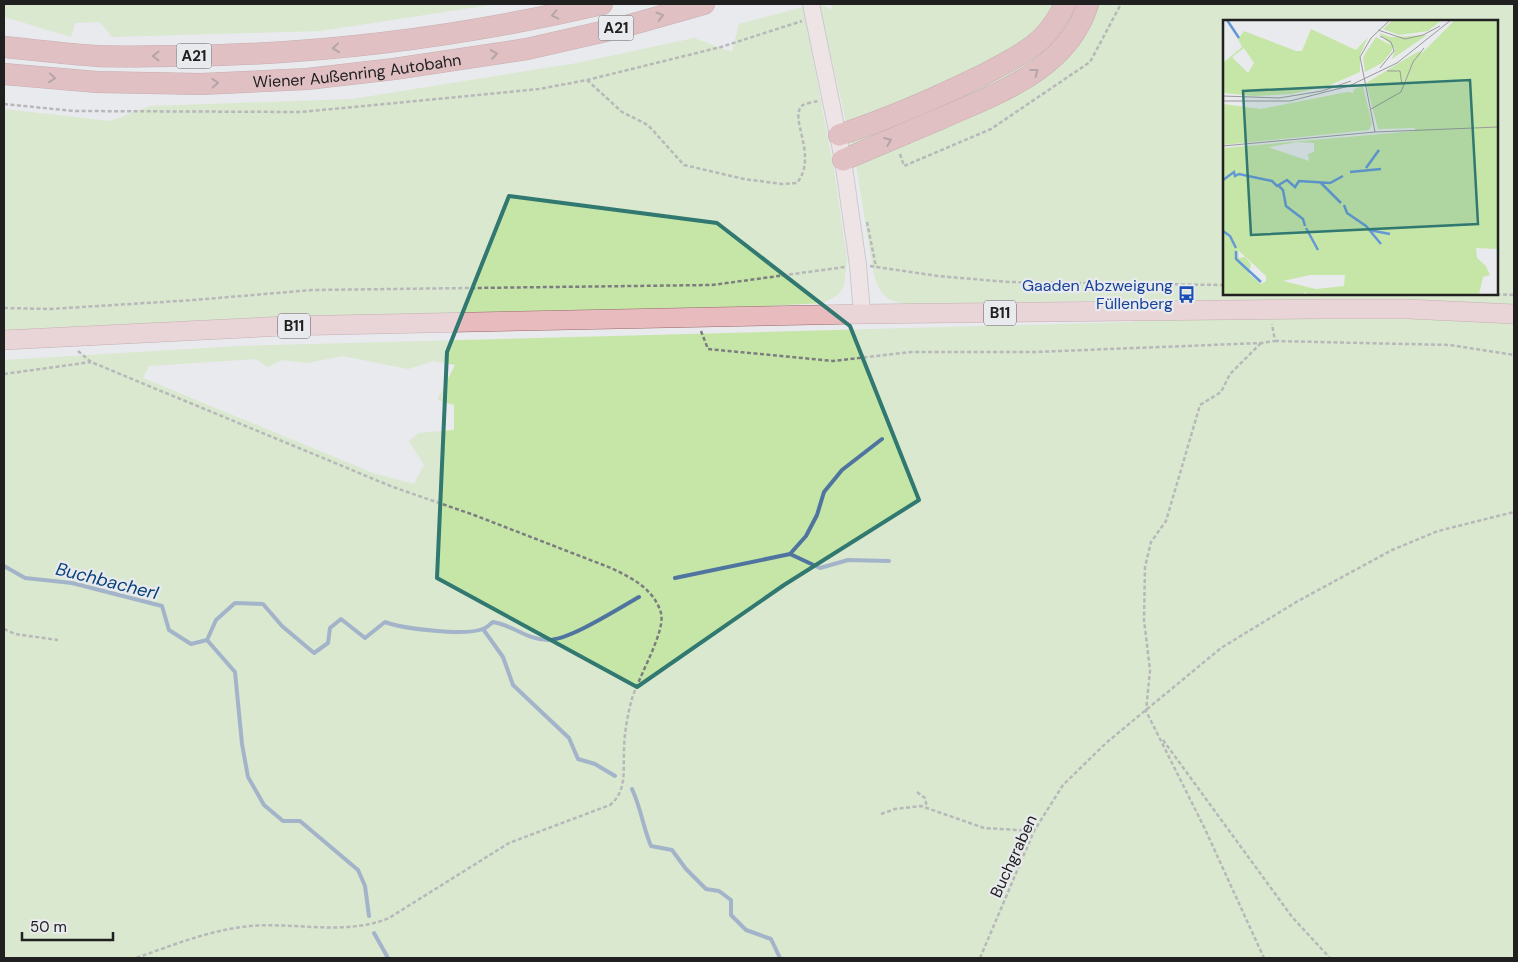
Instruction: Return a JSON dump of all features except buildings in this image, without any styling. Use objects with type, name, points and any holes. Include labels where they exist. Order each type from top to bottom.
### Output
[{"type":"highway","name":"Wiener Außenring Autobahn","points":[[4,47],[98,56],[236,56],[318,50],[463,32],[524,22],[602,4]]},
{"type":"highway","name":"Wiener Außenring Autobahn","points":[[4,74],[97,82],[173,83],[307,79],[394,70],[527,49],[619,28],[704,4]]},
{"type":"highway","points":[[838,135],[906,110],[1007,63],[1041,39],[1054,25],[1065,4]]},
{"type":"highway","points":[[843,160],[1000,93],[1031,76],[1053,58],[1070,39],[1079,26],[1088,4]]},
{"type":"main road","points":[[812,11],[843,160],[858,265],[862,314]]},
{"type":"main road","name":"B11","points":[[4,340],[285,326],[862,314],[1408,309],[1514,314]]},
{"type":"path","points":[[899,153],[904,166],[991,129],[1090,62],[1121,4]]},
{"type":"path","points":[[4,104],[74,110],[302,112],[530,90],[587,80],[721,47],[812,11]]},
{"type":"path","points":[[587,80],[622,112],[648,126],[664,140],[684,165],[744,180],[782,184],[797,183],[805,170],[807,152],[798,118],[798,111],[803,105],[829,97]]},
{"type":"path","points":[[867,220],[876,267]]},
{"type":"path","points":[[4,308],[50,309],[312,290],[712,285],[858,265],[938,276],[1008,282],[1223,285]]},
{"type":"path","points":[[1498,294],[1514,295]]},
{"type":"path","points":[[1270,310],[1275,341]]},
{"type":"path","points":[[698,318],[708,349],[833,361],[911,352],[1035,352],[1275,341],[1450,344],[1514,355]]},
{"type":"path","points":[[72,336],[76,349],[91,362],[393,487],[474,514],[612,568],[632,578],[648,591],[657,602],[661,615],[660,634],[635,685],[627,721],[624,780],[619,794],[610,805],[509,844],[389,918],[376,924],[345,927],[278,925],[224,930],[181,942],[136,958]]},
{"type":"path","points":[[1261,343],[1230,374],[1221,392],[1200,405],[1166,521],[1152,542],[1145,567],[1144,620],[1150,670],[1146,711],[1264,958]]},
{"type":"path","points":[[4,374],[91,362]]},
{"type":"path","name":"Buchgraben","points":[[980,958],[1034,831],[1063,785],[1106,743],[1221,648],[1298,601],[1392,550],[1438,531],[1514,512]]},
{"type":"path","points":[[4,629],[15,634],[58,640]]},
{"type":"path","points":[[1157,733],[1292,917],[1330,958]]},
{"type":"path","points":[[917,792],[925,798],[927,808]]},
{"type":"path","points":[[881,814],[895,809],[921,806],[984,828],[1034,831]]},
{"type":"highlighted area","points":[[509,196],[717,223],[850,326],[919,500],[784,585],[637,687],[437,578],[447,352]]},
{"type":"green space","points":[[4,4],[497,4],[320,31],[112,37],[100,22],[75,23],[71,37],[4,17]]},
{"type":"green space","points":[[819,4],[833,10],[831,4],[1514,4],[1514,958],[4,958],[4,360],[239,346],[1134,322],[1133,300],[917,305],[899,303],[887,298],[883,293],[873,270],[856,165]],"holes":[[[343,356],[408,369],[434,361],[455,365],[437,400],[454,405],[454,430],[419,433],[409,441],[424,465],[414,484],[373,473],[143,378],[149,366],[256,359],[268,367],[282,360],[307,363]]]},
{"type":"green space","points":[[803,7],[834,170],[847,260],[844,286],[838,295],[823,303],[694,310],[4,333],[4,109],[111,121],[150,106],[352,99],[577,63],[694,38],[732,52],[739,24]]},
{"type":"waterway","points":[[790,554],[806,536],[817,515],[824,492],[842,470],[882,439]]},
{"type":"waterway","points":[[675,578],[790,554],[820,568],[848,560],[889,561]]},
{"type":"waterway","name":"Buchbacherl","points":[[4,566],[25,578],[72,583],[162,606],[169,630],[191,644],[207,640],[216,620],[235,603],[263,604],[282,626],[314,653],[328,643],[330,628],[341,619],[365,638],[385,622],[394,625],[449,632],[483,629],[493,622],[534,638],[548,640],[569,635],[639,597]]},
{"type":"waterway","points":[[483,629],[503,657],[513,685],[569,738],[578,759],[595,764],[615,776]]},
{"type":"waterway","points":[[207,640],[235,672],[242,744],[248,777],[264,805],[283,821],[300,821],[358,870],[365,886],[369,916]]},
{"type":"waterway","points":[[632,789],[651,846],[672,850],[686,869],[706,889],[719,891],[731,900],[731,915],[746,930],[771,939],[780,958]]},
{"type":"waterway","points":[[374,933],[388,958]]},
{"type":"place","name":"Gaaden Abzweigung Füllenberg","points":[[1187,294]]}]
